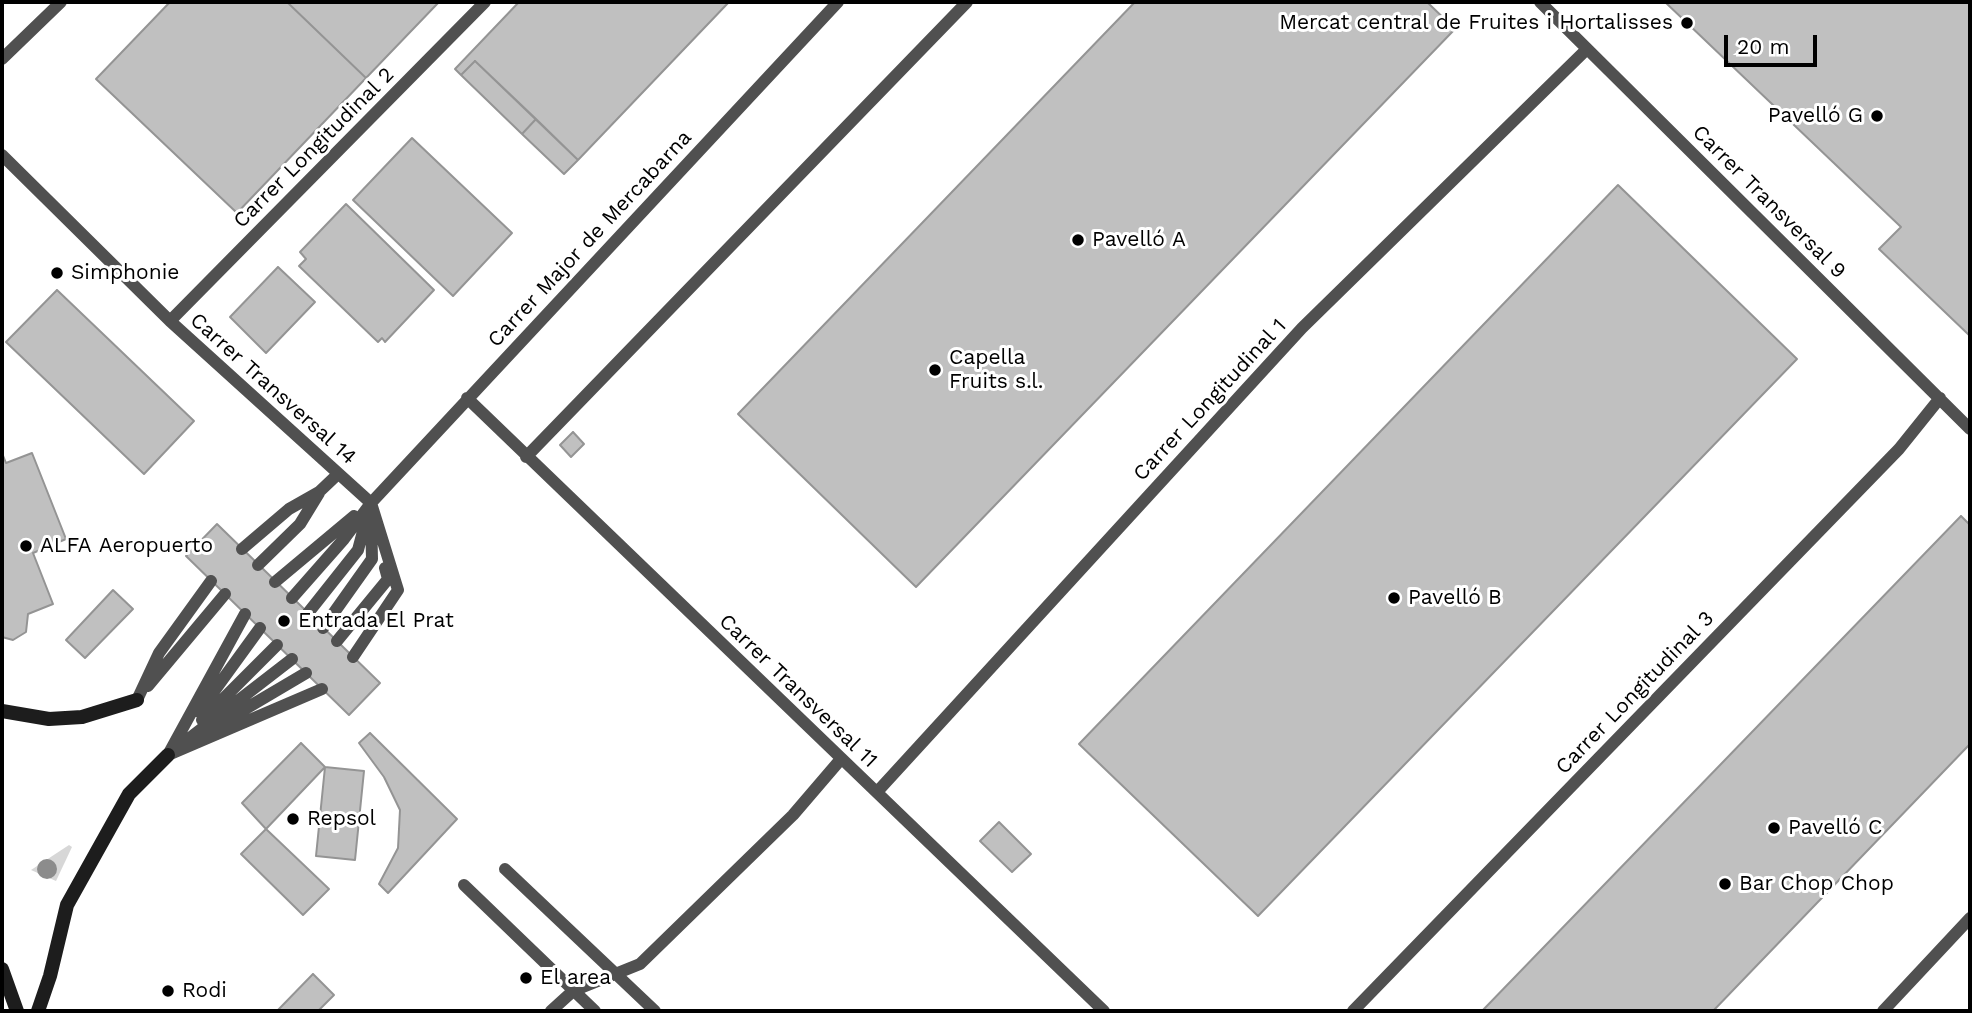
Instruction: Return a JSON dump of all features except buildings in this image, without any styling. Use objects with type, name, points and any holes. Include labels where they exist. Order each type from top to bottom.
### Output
[{"type":"main road","points":[[2,711],[49,719],[82,717],[137,700]]},
{"type":"main road","points":[[38,1011],[50,976],[66,905],[129,794],[167,755]]},
{"type":"main road","points":[[2,969],[17,1011]]},
{"type":"lane","points":[[2,59],[61,2]]},
{"type":"lane","name":"Carrer Longitudinal 2","points":[[170,321],[485,2]]},
{"type":"lane","name":"Carrer Major de Mercabarna","points":[[371,503],[838,2]]},
{"type":"lane","points":[[526,457],[967,2]]},
{"type":"lane","name":"Carrer Transversal 9","points":[[1540,2],[1970,429]]},
{"type":"lane","name":"Carrer Longitudinal 1","points":[[877,792],[1302,328],[1587,49]]},
{"type":"lane","name":"Carrer Transversal 14","points":[[2,155],[170,321],[371,503]]},
{"type":"lane","name":"Carrer Transversal 11","points":[[467,398],[1104,1011]]},
{"type":"lane","name":"Carrer Longitudinal 3","points":[[1353,1011],[1899,449],[1940,398]]},
{"type":"lane","points":[[242,549],[289,509],[319,492],[338,474]]},
{"type":"lane","points":[[258,565],[300,524],[319,492]]},
{"type":"lane","points":[[275,582],[371,503]]},
{"type":"lane","points":[[292,598],[344,539],[371,503]]},
{"type":"lane","points":[[308,613],[358,550],[371,503]]},
{"type":"lane","points":[[323,628],[372,559],[371,503]]},
{"type":"lane","points":[[337,641],[388,579],[371,503]]},
{"type":"lane","points":[[353,657],[398,590],[371,503]]},
{"type":"lane","points":[[137,700],[159,653],[211,581]]},
{"type":"lane","points":[[137,700],[225,594]]},
{"type":"lane","points":[[167,755],[246,614]]},
{"type":"lane","points":[[167,755],[260,628]]},
{"type":"lane","points":[[167,755],[277,645]]},
{"type":"lane","points":[[167,755],[292,659]]},
{"type":"lane","points":[[167,755],[306,673]]},
{"type":"lane","points":[[167,755],[322,689]]},
{"type":"lane","points":[[551,1011],[573,991],[640,964],[793,815],[841,759]]},
{"type":"lane","points":[[505,869],[655,1011]]},
{"type":"lane","points":[[464,885],[595,1011]]},
{"type":"lane","points":[[1883,1011],[1970,918]]},
{"type":"shaded area","points":[[69,845],[72,847],[56,881],[31,870]]},
{"type":"place","name":"Mercat central de Fruites i Hortalisses","points":[[1687,23]]},
{"type":"place","name":"Pavelló G","points":[[1877,116]]},
{"type":"place","name":"Pavelló A","points":[[1078,240]]},
{"type":"place","name":"Simphonie","points":[[57,273]]},
{"type":"place","name":"Capella Fruits s.l.","points":[[935,370]]},
{"type":"place","name":"ALFA Aeropuerto","points":[[26,546]]},
{"type":"place","name":"Pavelló B","points":[[1394,598]]},
{"type":"place","name":"Entrada El Prat","points":[[284,621]]},
{"type":"place","name":"Repsol","points":[[293,819]]},
{"type":"place","name":"Pavelló C","points":[[1774,828]]},
{"type":"place","name":"Bar Chop Chop","points":[[1725,884]]},
{"type":"place","name":"El area","points":[[526,978]]},
{"type":"place","name":"Rodi","points":[[168,991]]}]
